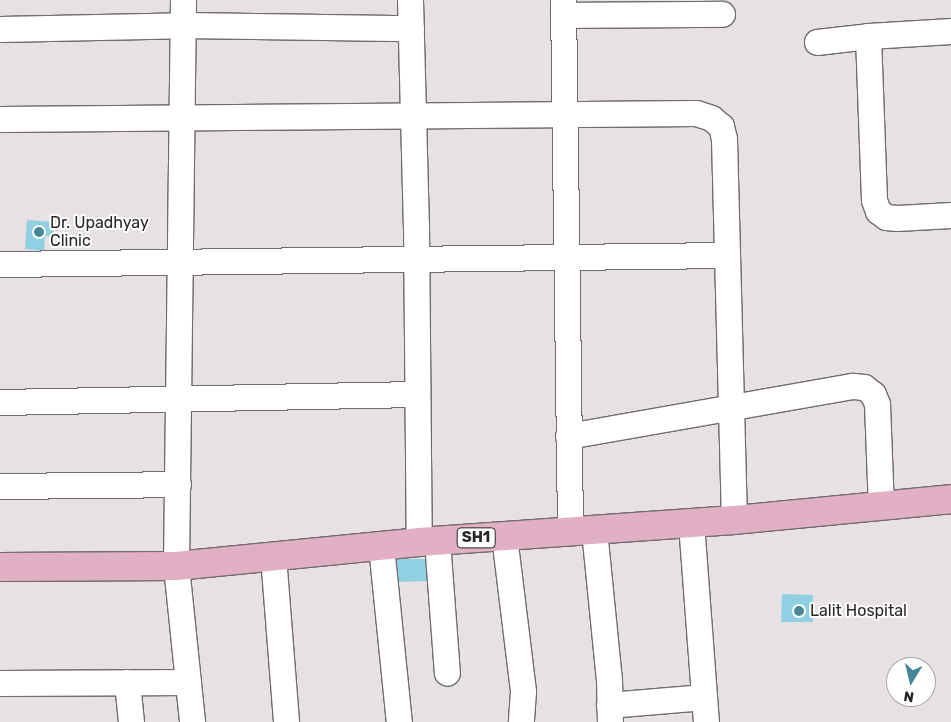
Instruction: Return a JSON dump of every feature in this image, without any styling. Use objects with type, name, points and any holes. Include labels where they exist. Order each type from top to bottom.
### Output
[{"type":"main road","name":"SH1","points":[[0,567],[176,566],[428,541],[734,520],[951,499]]},
{"type":"street","points":[[183,0],[184,116],[176,566],[192,722]]},
{"type":"street","points":[[410,0],[414,114],[417,394],[428,541],[447,673]]},
{"type":"street","points":[[704,697],[610,713],[568,436],[563,7],[722,14]]},
{"type":"street","points":[[0,29],[184,25],[411,28]]},
{"type":"street","points":[[817,42],[868,36],[951,31]]},
{"type":"street","points":[[868,36],[874,200],[878,211],[886,217],[897,218],[951,216]]},
{"type":"street","points":[[0,119],[696,113],[711,118],[721,126],[724,139],[734,520]]},
{"type":"street","points":[[0,264],[727,255]]},
{"type":"street","points":[[568,436],[731,409],[853,386],[864,387],[873,394],[877,404],[882,506]]},
{"type":"street","points":[[0,402],[417,394]]},
{"type":"street","points":[[0,486],[178,484]]},
{"type":"street","points":[[691,523],[706,722]]},
{"type":"street","points":[[504,536],[523,691],[521,722]]},
{"type":"street","points":[[381,546],[399,722]]},
{"type":"street","points":[[273,556],[286,722]]},
{"type":"street","points":[[127,682],[131,722]]},
{"type":"street","points":[[0,683],[188,682]]},
{"type":"building","points":[[27,220],[54,222],[53,237],[45,236],[44,251],[25,249]]},
{"type":"building","points":[[393,559],[434,559],[435,581],[393,582]]},
{"type":"building","points":[[782,594],[813,595],[813,622],[781,622]]},
{"type":"place","name":"Dr. Upadhyay Clinic","points":[[39,232]]},
{"type":"place","name":"Lalit Hospital","points":[[799,611]]}]
